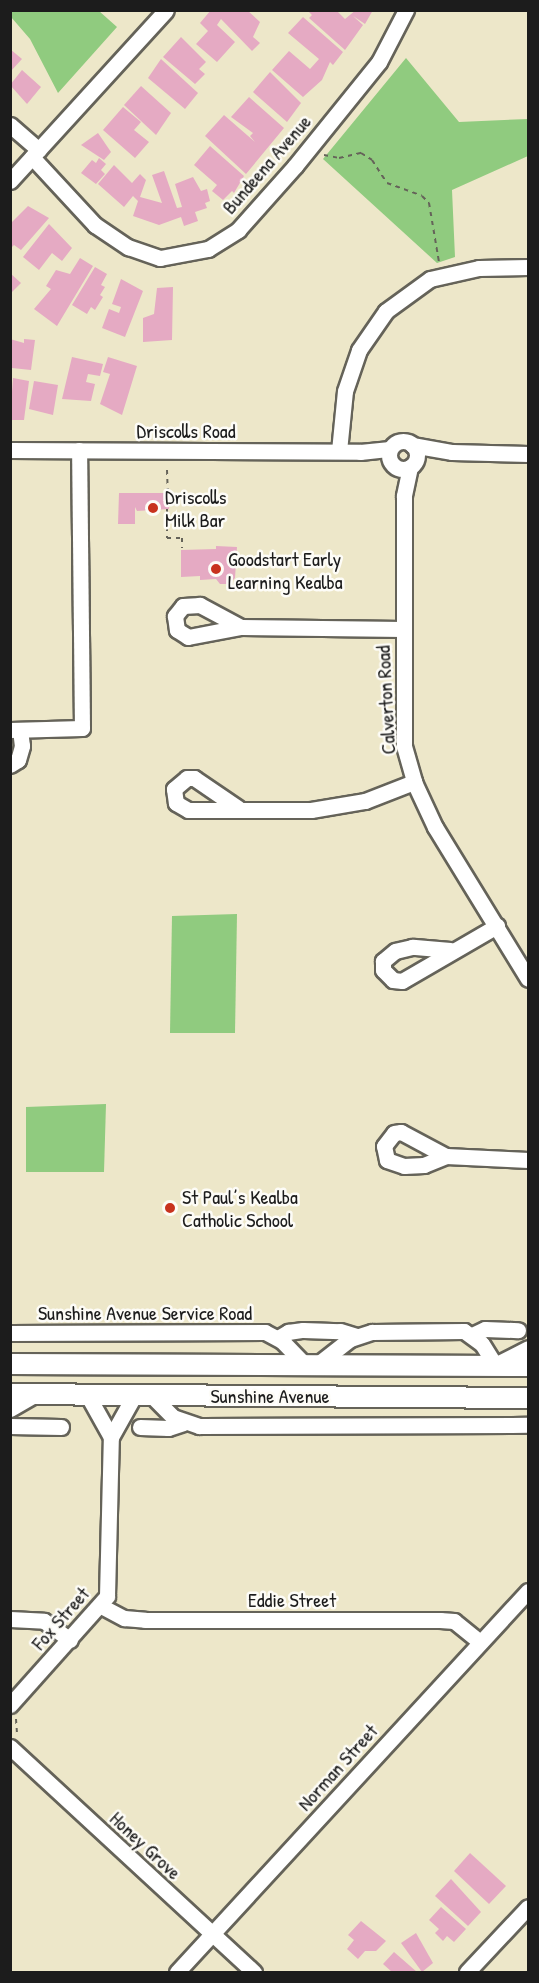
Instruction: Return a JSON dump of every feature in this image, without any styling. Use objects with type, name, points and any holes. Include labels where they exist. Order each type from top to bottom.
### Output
[{"type":"main road","name":"Sunshine Avenue","points":[[10,1364],[528,1366]]},
{"type":"main road","name":"Sunshine Avenue","points":[[10,1394],[528,1398]]},
{"type":"street","points":[[10,181],[166,10]]},
{"type":"street","name":"Bundeena Avenue","points":[[10,124],[94,225],[128,247],[160,258],[208,249],[238,230],[295,166],[379,62],[406,10]]},
{"type":"street","points":[[339,451],[345,391],[358,350],[386,311],[430,279],[478,268],[528,267]]},
{"type":"street","name":"Driscolls Road","points":[[10,450],[339,451],[402,458],[452,452],[528,454]]},
{"type":"street","points":[[10,765],[18,760],[22,746],[15,730],[81,728],[79,450]]},
{"type":"street","name":"Calverton Road","points":[[402,458],[404,746],[414,782],[435,827],[528,979]]},
{"type":"street","points":[[241,627],[403,629]]},
{"type":"street","points":[[238,808],[333,809],[414,782]]},
{"type":"street","points":[[450,950],[497,926]]},
{"type":"street","points":[[446,1156],[528,1160]]},
{"type":"street","name":"Sunshine Avenue Service Road","points":[[311,1364],[356,1336],[372,1332],[464,1331],[472,1335],[484,1329],[518,1330]]},
{"type":"street","name":"Sunshine Avenue Service Road","points":[[10,1333],[264,1332],[278,1338],[288,1332],[303,1330],[340,1331],[356,1336]]},
{"type":"street","points":[[472,1335],[488,1351],[495,1365],[528,1348]]},
{"type":"street","points":[[278,1338],[311,1364]]},
{"type":"street","name":"Fox Street","points":[[10,1705],[101,1606],[110,1582],[111,1437],[87,1394]]},
{"type":"street","points":[[142,1394],[183,1423]]},
{"type":"street","name":"Fox Street","points":[[111,1437],[142,1394]]},
{"type":"street","points":[[10,1409],[34,1395]]},
{"type":"street","points":[[140,1427],[168,1428],[183,1423],[528,1425]]},
{"type":"street","points":[[10,1426],[61,1427]]},
{"type":"street","name":"Norman Street","points":[[177,1972],[528,1592]]},
{"type":"street","name":"Eddie Street","points":[[101,1606],[124,1618],[145,1620],[454,1621],[480,1642]]},
{"type":"street","points":[[10,1619],[44,1621],[70,1640]]},
{"type":"street","name":"Honey Grove","points":[[10,1748],[254,1972]]},
{"type":"street","points":[[467,1972],[528,1907]]},
{"type":"path","points":[[323,154],[339,158],[361,153],[372,160],[387,183],[422,196],[429,203],[439,262]]},
{"type":"path","points":[[167,470],[168,493]]},
{"type":"path","points":[[167,509],[167,538],[182,538],[182,548]]},
{"type":"green space","points":[[10,11],[99,11],[117,27],[58,93],[30,39],[11,17]]},
{"type":"green space","points":[[406,58],[459,122],[528,119],[528,156],[452,190],[455,257],[437,263],[323,159]]},
{"type":"green space","points":[[237,914],[235,1033],[170,1033],[172,916]]},
{"type":"green space","points":[[106,1104],[104,1172],[26,1172],[26,1107]]},
{"type":"building","points":[[211,10],[247,10],[260,22],[253,37],[260,43],[252,51],[221,19],[217,25],[235,42],[217,62],[196,44],[208,31],[200,23]]},
{"type":"building","points":[[307,10],[336,10],[345,19],[356,10],[373,10],[365,24],[353,16],[363,25],[345,50],[309,18],[312,15]]},
{"type":"building","points":[[303,17],[343,52],[333,65],[330,62],[322,80],[303,97],[272,70],[289,51],[310,69],[319,59],[288,33]]},
{"type":"building","points":[[181,37],[206,62],[199,69],[205,74],[195,84],[163,57]]},
{"type":"building","points":[[10,49],[22,59],[10,72]]},
{"type":"building","points":[[161,59],[198,93],[185,109],[148,78]]},
{"type":"building","points":[[22,70],[41,87],[27,104],[10,85]]},
{"type":"building","points":[[270,72],[301,103],[287,122],[253,92]]},
{"type":"building","points":[[141,86],[171,113],[156,135],[124,105]]},
{"type":"building","points":[[249,97],[284,128],[246,174],[205,136],[224,115],[255,142],[250,136],[253,133],[231,117]]},
{"type":"building","points":[[123,107],[141,122],[134,130],[149,142],[135,158],[103,130]]},
{"type":"building","points":[[98,133],[111,152],[104,160],[81,145]]},
{"type":"building","points":[[210,146],[244,176],[234,193],[232,191],[223,200],[212,191],[217,185],[194,165]]},
{"type":"building","points":[[99,158],[106,164],[101,170],[105,174],[96,184],[81,173],[92,160],[96,163]]},
{"type":"building","points":[[114,165],[132,183],[140,174],[146,180],[140,197],[162,203],[152,175],[164,171],[177,208],[182,207],[175,184],[193,177],[201,191],[207,189],[210,201],[205,203],[207,208],[195,212],[198,221],[184,226],[181,217],[159,225],[133,216],[138,201],[133,196],[124,207],[98,184]]},
{"type":"building","points":[[28,206],[49,218],[21,250],[14,245],[10,249],[10,224]]},
{"type":"building","points":[[49,224],[72,248],[62,261],[52,253],[39,270],[23,257]]},
{"type":"building","points":[[80,258],[93,266],[57,326],[34,309],[51,289],[46,286],[56,270],[70,274]]},
{"type":"building","points":[[95,267],[107,274],[101,285],[105,287],[100,295],[103,297],[95,310],[91,307],[87,314],[72,305]]},
{"type":"building","points":[[10,273],[21,283],[10,294]]},
{"type":"building","points":[[121,279],[143,291],[125,337],[102,328],[109,309],[119,313],[121,307],[112,304]]},
{"type":"building","points":[[173,287],[172,340],[143,342],[143,318],[154,314],[157,288]]},
{"type":"building","points":[[10,339],[24,343],[24,339],[35,340],[31,370],[12,368]]},
{"type":"building","points":[[72,357],[103,364],[100,376],[88,374],[86,382],[95,384],[91,401],[62,399]]},
{"type":"building","points":[[108,357],[137,366],[122,415],[100,404],[110,374],[103,372]]},
{"type":"building","points":[[13,378],[29,381],[24,420],[10,420]]},
{"type":"building","points":[[34,381],[58,385],[53,415],[29,409]]},
{"type":"building","name":"Driscolls Milk Bar","points":[[119,493],[170,493],[169,509],[137,511],[135,507],[135,524],[118,524]]},
{"type":"building","name":"Goodstart Early Learning Kealba","points":[[216,546],[237,547],[235,578],[229,584],[220,584],[216,579],[200,580],[200,576],[181,577],[181,550],[216,549]]},
{"type":"building","points":[[470,1853],[506,1886],[489,1904],[454,1871]]},
{"type":"building","points":[[451,1879],[481,1912],[468,1926],[435,1896]]},
{"type":"building","points":[[441,1907],[466,1929],[454,1942],[447,1936],[443,1941],[435,1933],[439,1929],[429,1920]]},
{"type":"building","points":[[361,1921],[386,1941],[376,1951],[365,1951],[358,1959],[347,1949],[354,1940],[348,1935]]},
{"type":"building","points":[[416,1933],[433,1963],[422,1972],[401,1943]]},
{"type":"building","points":[[394,1952],[417,1972],[392,1972],[383,1964]]},
{"type":"place","name":"Driscolls Milk Bar","points":[[153,508]]},
{"type":"place","name":"Goodstart Early Learning Kealba","points":[[216,569]]},
{"type":"place","name":"St Paul’s Kealba Catholic School","points":[[170,1208]]}]
